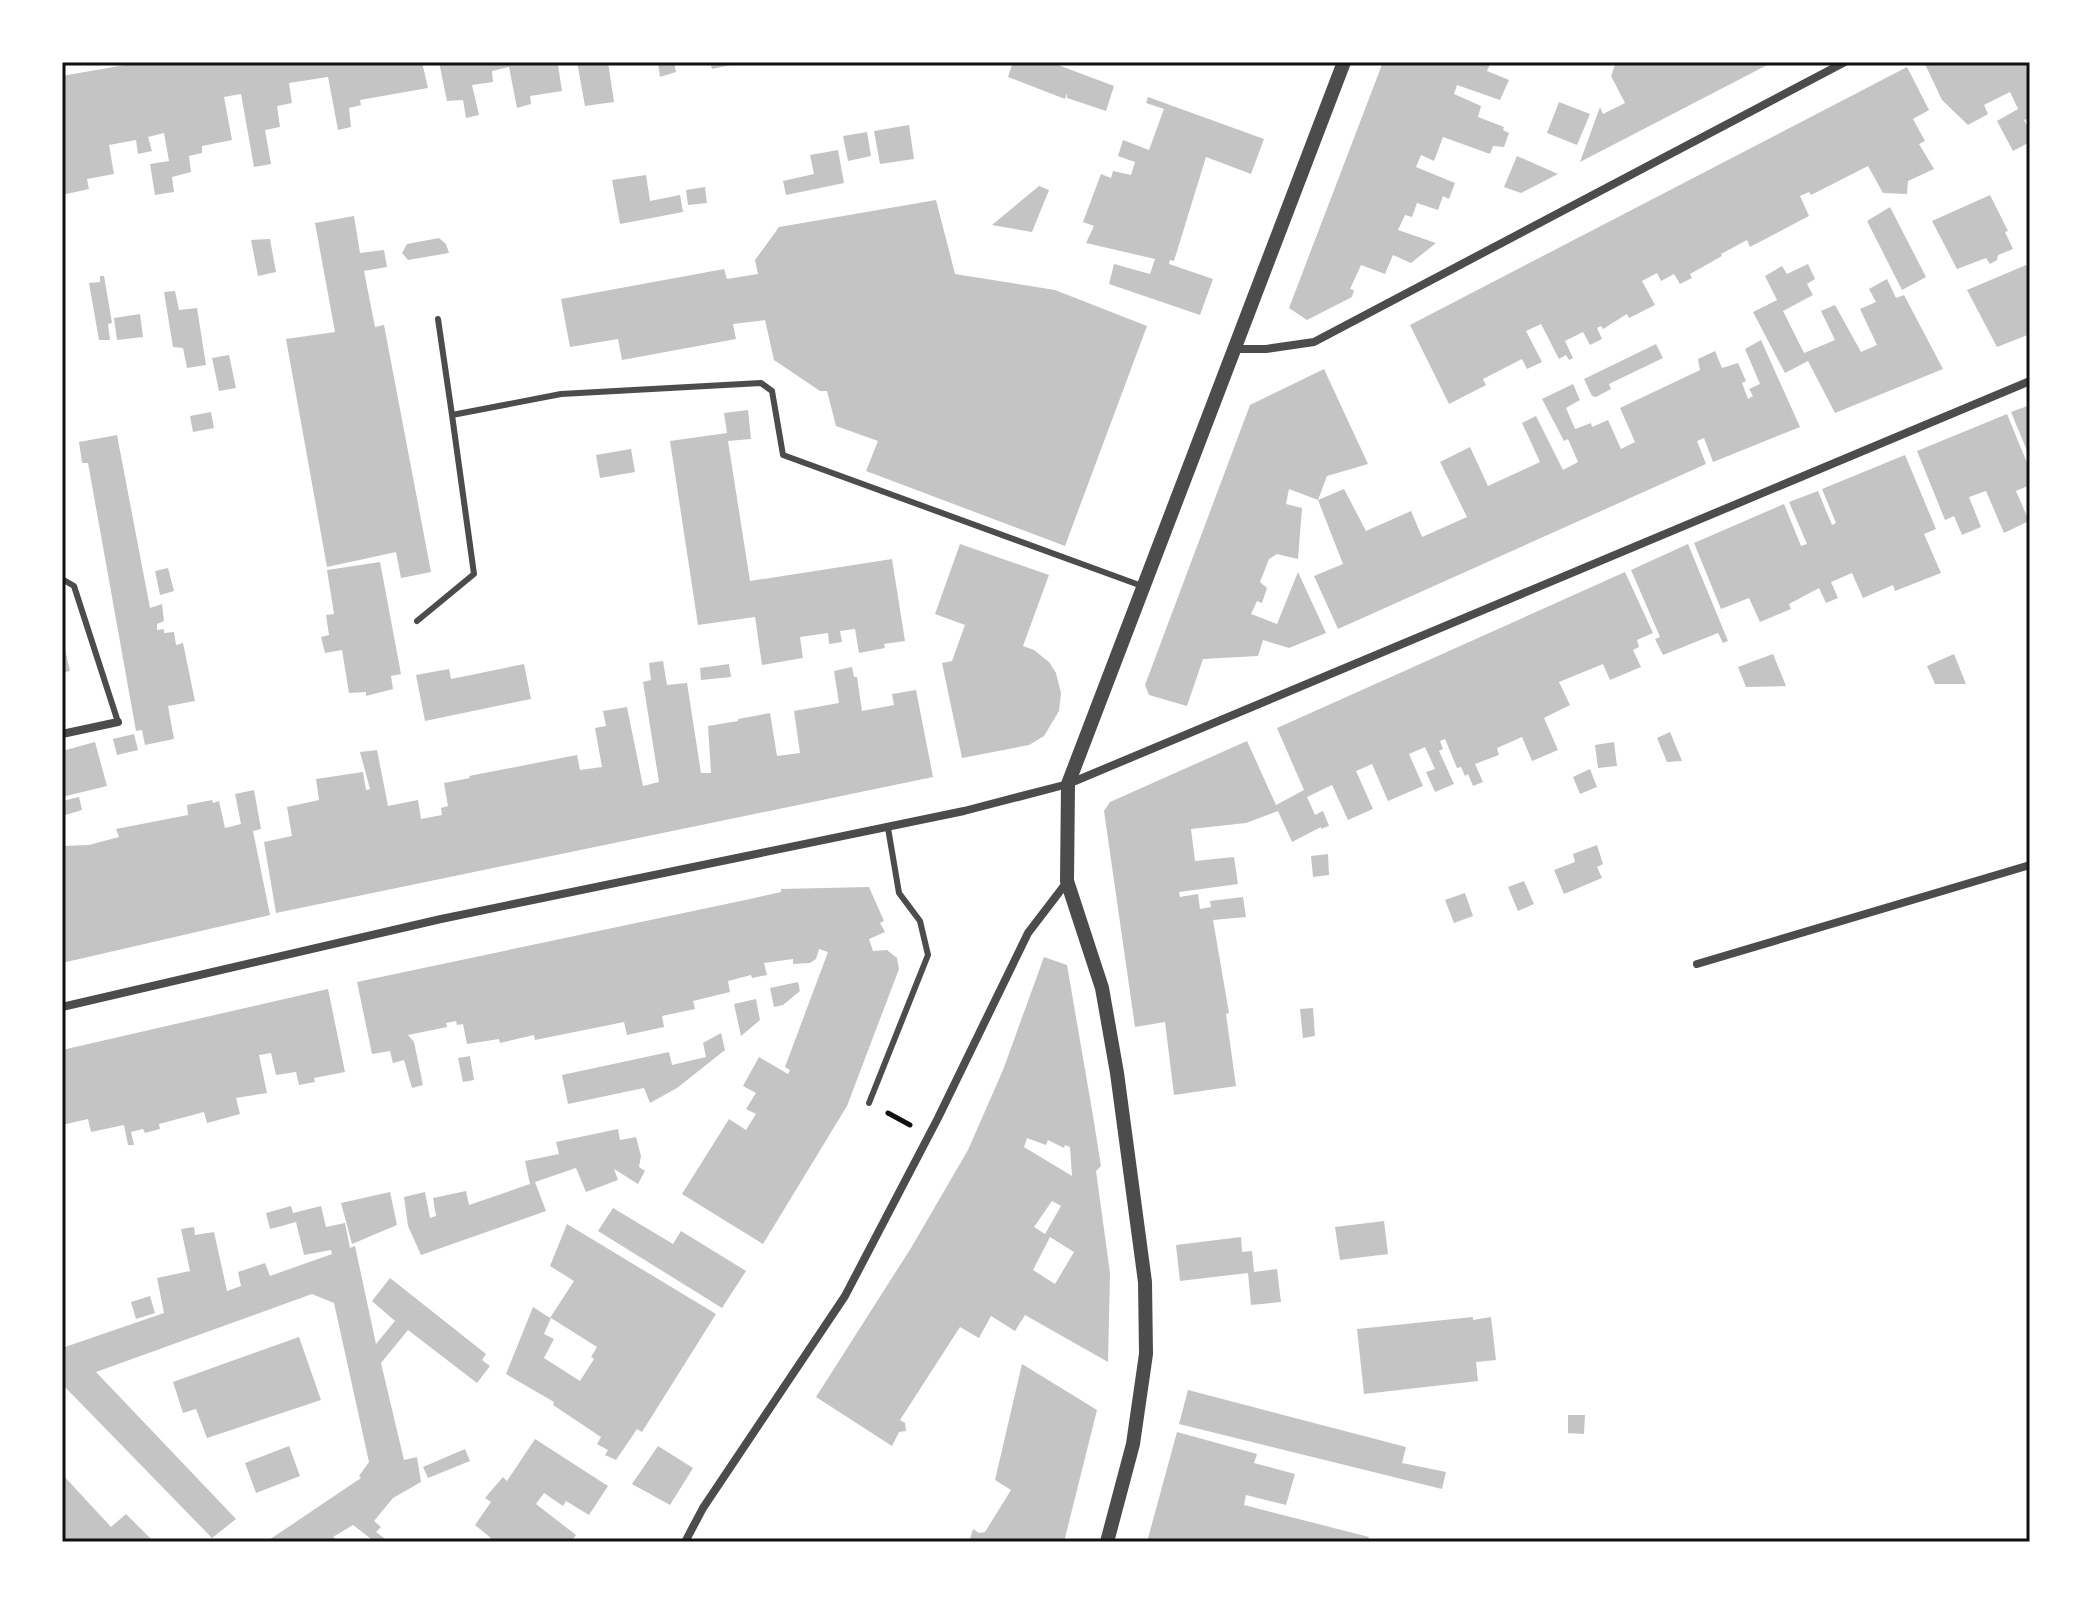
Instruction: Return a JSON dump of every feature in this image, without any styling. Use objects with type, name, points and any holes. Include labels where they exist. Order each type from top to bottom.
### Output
[{"type":"street","points":[[1107,1542],[1135,1429],[1146,1354],[1145,1282],[1102,988],[1067,881],[1068,784],[1146,588],[1344,62]]},
{"type":"street","points":[[1234,349],[1266,349],[1314,342],[1845,62]]},
{"type":"street","points":[[62,1007],[441,919],[888,828],[1068,784],[2030,381]]},
{"type":"street","points":[[62,734],[118,722]]},
{"type":"street","points":[[1697,964],[2030,865]]},
{"type":"street","points":[[685,1542],[703,1508],[845,1296],[929,1135],[1028,933],[1067,881]]},
{"type":"lane","points":[[417,621],[474,574],[438,319]]},
{"type":"lane","points":[[452,415],[561,394],[761,383],[772,391],[783,455],[1146,588]]},
{"type":"lane","points":[[62,579],[74,586],[118,722]]},
{"type":"lane","points":[[869,1103],[928,955],[920,921],[899,893],[888,828]]},
{"type":"path","points":[[869,1103],[929,1135]]},
{"type":"building","points":[[142,62],[422,62],[428,88],[360,100],[361,105],[349,108],[351,127],[338,130],[328,77],[289,83],[292,103],[277,106],[280,127],[265,130],[271,164],[254,167],[241,94],[224,97],[232,140],[202,146],[202,153],[189,156],[191,172],[172,177],[174,192],[155,195],[150,164],[169,161],[164,133],[148,137],[152,151],[138,154],[136,140],[109,145],[114,174],[87,179],[89,189],[62,195],[62,76]]},
{"type":"building","points":[[439,62],[565,62],[558,65],[562,91],[530,96],[531,104],[517,108],[509,67],[492,71],[493,82],[472,85],[479,115],[466,118],[463,100],[447,101]]},
{"type":"building","points":[[577,62],[608,62],[614,102],[585,106]]},
{"type":"building","points":[[658,62],[674,62],[676,72],[660,77]]},
{"type":"building","points":[[710,62],[740,62],[740,63],[712,69]]},
{"type":"building","points":[[1013,62],[1050,62],[1114,86],[1106,111],[1067,98],[1067,93],[1065,99],[1008,77]]},
{"type":"building","points":[[1383,62],[1491,62],[1487,71],[1509,80],[1500,100],[1457,85],[1454,94],[1481,106],[1478,117],[1504,127],[1503,130],[1509,133],[1504,147],[1493,146],[1490,154],[1443,137],[1434,161],[1421,155],[1416,167],[1455,183],[1449,199],[1443,196],[1438,210],[1417,203],[1412,217],[1405,215],[1398,230],[1436,243],[1411,263],[1393,255],[1385,274],[1361,265],[1350,289],[1354,290],[1352,297],[1307,320],[1289,308]]},
{"type":"building","points":[[1616,62],[1773,62],[1580,162],[1600,107],[1603,114],[1625,103],[1611,76]]},
{"type":"building","points":[[1924,62],[2027,62],[2030,68],[2030,118],[2024,120],[2030,131],[2030,142],[2013,151],[1997,121],[2018,109],[2010,92],[1984,105],[1988,114],[1968,125],[1942,100]]},
{"type":"building","points":[[1907,67],[1929,110],[1913,119],[1925,141],[1919,144],[1934,169],[1908,181],[1907,194],[1883,193],[1868,166],[1811,195],[1809,192],[1800,196],[1809,216],[1750,247],[1747,240],[1690,274],[1692,278],[1680,284],[1674,274],[1661,281],[1657,273],[1642,281],[1655,305],[1629,318],[1627,314],[1603,329],[1601,326],[1597,328],[1602,339],[1590,345],[1583,332],[1565,341],[1573,358],[1569,360],[1566,355],[1559,359],[1541,324],[1526,331],[1542,362],[1527,369],[1522,359],[1483,379],[1486,385],[1449,404],[1410,325]]},
{"type":"building","points":[[1148,97],[1264,139],[1251,174],[1206,157],[1174,261],[1170,260],[1169,264],[1213,279],[1200,315],[1109,284],[1114,264],[1150,274],[1155,259],[1086,243],[1094,226],[1083,222],[1101,174],[1111,178],[1113,171],[1131,175],[1135,162],[1118,156],[1123,140],[1149,150],[1164,109],[1146,103]]},
{"type":"building","points":[[1559,102],[1590,114],[1577,145],[1547,133]]},
{"type":"building","points":[[909,125],[914,159],[880,164],[874,131]]},
{"type":"building","points":[[867,132],[871,156],[848,161],[843,136]]},
{"type":"building","points":[[838,150],[844,183],[786,195],[783,181],[814,174],[810,155]]},
{"type":"building","points":[[1517,156],[1558,174],[1521,193],[1504,187]]},
{"type":"building","points":[[646,175],[650,201],[680,195],[683,212],[620,224],[612,180]]},
{"type":"building","points":[[1039,186],[1049,190],[1032,232],[992,225]]},
{"type":"building","points":[[705,187],[707,203],[688,205],[686,190]]},
{"type":"building","points":[[1990,195],[2008,231],[2005,232],[2013,249],[1998,255],[1997,260],[1990,264],[1986,258],[1957,269],[1932,221]]},
{"type":"building","points":[[936,200],[955,274],[1055,290],[1147,326],[1065,546],[866,471],[878,441],[836,426],[827,391],[820,391],[774,360],[765,320],[733,324],[736,339],[622,360],[618,339],[570,347],[561,299],[724,269],[727,279],[758,274],[755,260],[779,227]]},
{"type":"building","points":[[1890,207],[1926,277],[1902,290],[1867,221]]},
{"type":"building","points":[[354,216],[360,253],[384,250],[387,267],[364,271],[375,327],[384,325],[431,572],[401,578],[396,552],[327,567],[286,339],[335,332],[315,223]]},
{"type":"building","points":[[439,238],[446,244],[449,253],[408,260],[402,253],[407,244]]},
{"type":"building","points":[[270,239],[276,272],[258,276],[251,240]]},
{"type":"building","points":[[1808,264],[1815,279],[1807,284],[1813,295],[1783,311],[1804,353],[1835,340],[1821,311],[1835,305],[1861,352],[1877,345],[1860,309],[1876,302],[1869,289],[1887,279],[1896,298],[1904,295],[1943,369],[1835,413],[1808,361],[1785,373],[1753,312],[1777,300],[1765,276],[1782,266],[1787,274]]},
{"type":"building","points":[[2026,265],[2030,271],[2030,334],[1997,347],[1967,290]]},
{"type":"building","points":[[100,276],[104,276],[112,323],[108,324],[110,340],[99,340],[89,283],[100,282]]},
{"type":"building","points":[[175,291],[179,310],[197,308],[206,365],[187,368],[183,348],[173,347],[164,292]]},
{"type":"building","points":[[140,314],[143,337],[117,340],[114,318]]},
{"type":"building","points":[[1761,340],[1800,427],[1713,462],[1704,438],[1697,441],[1706,464],[1338,629],[1314,576],[1343,564],[1318,500],[1344,489],[1366,531],[1411,511],[1422,537],[1467,517],[1440,462],[1470,447],[1488,486],[1540,462],[1522,423],[1536,416],[1563,470],[1578,462],[1568,439],[1564,441],[1542,399],[1573,384],[1580,400],[1566,408],[1575,429],[1591,423],[1592,427],[1608,420],[1621,449],[1635,442],[1620,408],[1700,370],[1698,359],[1715,351],[1722,368],[1738,363],[1746,381],[1742,383],[1748,399],[1753,396],[1749,389],[1760,384],[1745,349]]},
{"type":"building","points":[[1656,344],[1663,358],[1609,384],[1611,389],[1592,396],[1584,379]]},
{"type":"building","points":[[229,355],[236,388],[219,391],[212,358]]},
{"type":"building","points":[[1324,369],[1368,464],[1327,476],[1318,500],[1289,489],[1286,504],[1302,508],[1298,559],[1277,554],[1269,559],[1260,582],[1267,588],[1262,603],[1257,601],[1251,614],[1277,624],[1298,572],[1326,633],[1289,648],[1263,640],[1258,656],[1203,659],[1187,706],[1149,695],[1145,685],[1250,405]]},
{"type":"building","points":[[2030,405],[2030,458],[2011,412]]},
{"type":"building","points":[[748,410],[751,439],[728,441],[750,581],[892,559],[905,641],[859,653],[855,629],[840,631],[842,642],[829,644],[828,633],[800,637],[803,658],[762,665],[755,617],[698,625],[670,441],[727,433],[724,413]]},
{"type":"building","points":[[211,412],[214,428],[193,432],[190,416]]},
{"type":"building","points":[[2007,414],[2030,470],[2030,485],[2016,491],[2029,521],[2004,533],[1986,491],[1969,497],[1981,527],[1962,535],[1954,516],[1945,520],[1917,451]]},
{"type":"building","points":[[117,435],[150,608],[162,604],[164,621],[157,624],[157,630],[174,632],[176,645],[183,643],[195,701],[168,706],[174,739],[145,745],[142,730],[136,731],[88,463],[82,463],[79,442]]},
{"type":"building","points":[[631,449],[635,472],[600,478],[596,455]]},
{"type":"building","points":[[1905,455],[1936,529],[1924,534],[1941,573],[1895,591],[1893,585],[1863,598],[1852,573],[1831,582],[1838,598],[1826,603],[1819,588],[1789,604],[1791,609],[1760,622],[1749,598],[1721,609],[1694,543],[1784,504],[1801,546],[1807,544],[1789,502],[1818,491],[1832,525],[1836,523],[1822,489]]},
{"type":"building","points":[[960,544],[1049,575],[1023,646],[1049,662],[1056,673],[1061,693],[1059,711],[1044,736],[1029,745],[962,758],[942,663],[952,661],[965,625],[935,614]]},
{"type":"building","points":[[1688,544],[1728,641],[1723,643],[1718,633],[1663,655],[1655,639],[1660,637],[1631,570]]},
{"type":"building","points":[[380,562],[401,674],[391,676],[393,689],[366,696],[366,692],[349,693],[342,650],[325,653],[321,637],[329,635],[326,615],[334,614],[327,570]]},
{"type":"building","points":[[168,568],[174,591],[160,595],[155,571]]},
{"type":"building","points":[[1625,572],[1653,633],[1637,640],[1639,647],[1633,650],[1641,667],[1610,680],[1603,664],[1559,682],[1570,705],[1544,718],[1558,750],[1532,761],[1522,737],[1497,748],[1499,755],[1475,764],[1483,782],[1473,786],[1468,774],[1465,776],[1461,767],[1457,768],[1445,739],[1440,741],[1443,749],[1439,751],[1454,784],[1435,792],[1426,772],[1435,769],[1425,747],[1409,754],[1423,786],[1388,801],[1372,764],[1356,771],[1373,809],[1348,820],[1332,785],[1307,797],[1315,815],[1323,811],[1329,826],[1292,842],[1278,811],[1246,823],[1191,829],[1195,861],[1234,857],[1238,884],[1179,892],[1180,897],[1198,894],[1200,909],[1211,907],[1210,901],[1243,897],[1246,917],[1213,920],[1229,1013],[1226,1014],[1236,1086],[1174,1095],[1165,1022],[1135,1027],[1104,811],[1110,802],[1247,741],[1276,805],[1304,790],[1277,728]]},
{"type":"building","points":[[62,636],[70,671],[62,673]]},
{"type":"building","points":[[1773,654],[1786,686],[1746,687],[1738,667]]},
{"type":"building","points":[[1954,654],[1966,684],[1935,684],[1927,666]]},
{"type":"building","points":[[663,661],[667,685],[687,683],[701,773],[711,773],[708,726],[738,719],[770,713],[777,756],[800,753],[794,711],[839,703],[834,671],[852,667],[854,677],[857,677],[862,711],[894,705],[892,694],[916,690],[933,777],[276,913],[264,842],[292,836],[287,807],[319,800],[316,779],[363,772],[366,790],[370,789],[360,752],[377,750],[388,806],[418,800],[421,819],[442,815],[441,808],[448,806],[444,783],[577,755],[580,770],[602,767],[595,728],[606,726],[603,711],[627,707],[643,786],[659,782],[643,682],[651,680],[649,663]]},
{"type":"building","points":[[524,664],[531,699],[425,721],[416,675],[449,669],[451,679]]},
{"type":"building","points":[[729,664],[731,677],[701,680],[700,668]]},
{"type":"building","points":[[1670,732],[1682,761],[1667,762],[1657,738]]},
{"type":"building","points":[[134,734],[138,750],[117,755],[113,739]]},
{"type":"building","points":[[95,742],[107,786],[62,797],[62,751]]},
{"type":"building","points":[[1614,742],[1617,766],[1598,768],[1595,745]]},
{"type":"building","points":[[1590,769],[1597,787],[1580,794],[1573,777]]},
{"type":"building","points":[[254,790],[261,829],[253,831],[270,915],[62,963],[62,846],[89,845],[119,837],[116,829],[188,815],[187,805],[212,800],[213,803],[219,801],[225,828],[241,824],[235,794]]},
{"type":"building","points":[[79,797],[82,810],[62,816],[62,801]]},
{"type":"building","points":[[1597,845],[1603,864],[1597,867],[1602,878],[1564,894],[1554,870],[1575,862],[1573,854]]},
{"type":"building","points":[[1328,854],[1329,875],[1313,877],[1311,856]]},
{"type":"building","points":[[1524,881],[1534,904],[1518,911],[1508,887]]},
{"type":"building","points":[[869,887],[884,921],[880,923],[885,932],[869,939],[873,951],[887,950],[897,958],[899,969],[847,1106],[763,1244],[682,1194],[729,1119],[746,1130],[756,1114],[746,1109],[756,1093],[743,1086],[759,1057],[788,1074],[790,1070],[785,1067],[828,952],[819,949],[816,959],[810,963],[793,964],[793,959],[764,963],[767,975],[752,978],[751,975],[728,981],[730,992],[693,1001],[695,1009],[662,1016],[664,1027],[627,1035],[624,1022],[535,1040],[534,1035],[500,1043],[499,1039],[467,1044],[463,1024],[457,1025],[456,1021],[446,1023],[447,1027],[408,1035],[414,1042],[423,1085],[412,1088],[404,1060],[393,1063],[390,1051],[372,1054],[357,982],[750,899],[781,892],[781,889]]},
{"type":"building","points":[[1465,893],[1473,916],[1454,923],[1445,900]]},
{"type":"building","points":[[1044,957],[1067,965],[1101,1166],[1096,1171],[1110,1273],[1108,1362],[1025,1315],[1015,1331],[991,1316],[979,1338],[960,1327],[900,1420],[905,1423],[906,1431],[899,1432],[892,1446],[816,1397],[911,1248],[968,1150],[1003,1070]],"holes":[[[1027,1138],[1046,1145],[1048,1140],[1064,1148],[1065,1145],[1070,1147],[1072,1176],[1024,1147]],[[1052,1201],[1061,1206],[1045,1234],[1034,1227]],[[1050,1237],[1074,1252],[1055,1284],[1033,1270]]]},
{"type":"building","points":[[798,982],[800,991],[783,1005],[774,1007],[770,988]]},
{"type":"building","points":[[328,989],[345,1072],[314,1078],[315,1082],[299,1085],[296,1072],[276,1075],[271,1053],[259,1055],[267,1093],[236,1098],[240,1114],[207,1123],[204,1112],[159,1124],[160,1129],[145,1133],[143,1129],[131,1132],[134,1145],[128,1145],[124,1125],[91,1132],[88,1119],[62,1125],[62,1050]]},
{"type":"building","points":[[756,999],[760,1020],[741,1036],[734,1004]]},
{"type":"building","points":[[1313,1008],[1315,1036],[1303,1038],[1300,1009]]},
{"type":"building","points":[[721,1033],[725,1050],[677,1088],[650,1103],[644,1088],[568,1104],[562,1075],[669,1052],[672,1065],[706,1057],[703,1043]]},
{"type":"building","points":[[470,1056],[474,1080],[463,1082],[458,1058]]},
{"type":"building","points":[[618,1129],[620,1140],[636,1137],[641,1156],[639,1167],[645,1171],[638,1184],[614,1169],[618,1180],[586,1192],[576,1168],[535,1182],[546,1211],[421,1255],[408,1226],[404,1197],[425,1192],[430,1218],[436,1216],[433,1198],[466,1191],[469,1205],[530,1184],[525,1161],[559,1154],[556,1142]]},
{"type":"building","points":[[390,1192],[397,1225],[352,1244],[341,1203]]},
{"type":"building","points":[[291,1206],[293,1213],[321,1206],[326,1227],[345,1223],[350,1248],[355,1246],[376,1344],[395,1321],[372,1301],[390,1278],[486,1354],[482,1360],[490,1366],[477,1383],[408,1330],[381,1363],[404,1460],[417,1457],[421,1482],[393,1498],[374,1521],[381,1527],[376,1532],[385,1539],[382,1542],[375,1542],[353,1525],[333,1537],[339,1542],[266,1542],[361,1478],[359,1476],[369,1462],[334,1303],[312,1294],[96,1372],[236,1519],[212,1538],[62,1384],[62,1348],[164,1313],[157,1278],[190,1271],[181,1229],[194,1227],[195,1235],[214,1232],[227,1291],[241,1286],[238,1272],[265,1263],[270,1276],[332,1254],[331,1250],[304,1255],[296,1222],[270,1229],[266,1213]]},
{"type":"building","points":[[613,1208],[673,1244],[681,1231],[746,1271],[722,1308],[598,1231]]},
{"type":"building","points":[[1384,1221],[1388,1254],[1340,1260],[1335,1227]]},
{"type":"building","points":[[567,1224],[716,1314],[642,1432],[637,1429],[616,1460],[605,1455],[608,1450],[597,1444],[601,1437],[553,1405],[554,1402],[506,1374],[533,1307],[550,1318],[574,1281],[550,1266]],"holes":[[[551,1318],[597,1347],[591,1357],[594,1359],[580,1381],[544,1358],[554,1339],[544,1334]]]},
{"type":"building","points":[[1241,1237],[1242,1252],[1252,1251],[1254,1272],[1277,1269],[1281,1302],[1251,1305],[1248,1273],[1180,1281],[1176,1245]]},
{"type":"building","points":[[150,1296],[155,1313],[136,1319],[131,1302]]},
{"type":"building","points":[[1473,1317],[1473,1320],[1491,1317],[1496,1360],[1476,1362],[1478,1381],[1364,1394],[1357,1329]]},
{"type":"building","points":[[299,1337],[321,1400],[207,1438],[196,1409],[183,1413],[173,1382]]},
{"type":"building","points":[[1022,1364],[1097,1410],[1064,1542],[969,1542],[973,1529],[979,1533],[985,1532],[1011,1490],[995,1480]]},
{"type":"building","points":[[1188,1390],[1406,1447],[1402,1463],[1446,1472],[1442,1489],[1179,1424]]},
{"type":"building","points":[[1568,1415],[1585,1415],[1584,1434],[1568,1433]]},
{"type":"building","points":[[1177,1432],[1257,1454],[1254,1463],[1295,1474],[1286,1505],[1246,1495],[1244,1505],[1369,1537],[1367,1542],[1147,1542]]},
{"type":"building","points":[[535,1439],[608,1486],[589,1515],[566,1501],[563,1506],[544,1493],[536,1504],[576,1535],[571,1542],[487,1542],[491,1538],[475,1525],[491,1502],[485,1498],[503,1477],[507,1481]]},
{"type":"building","points":[[289,1446],[300,1476],[256,1493],[245,1463]]},
{"type":"building","points":[[658,1446],[693,1468],[670,1505],[632,1484]]},
{"type":"building","points":[[465,1449],[470,1461],[428,1478],[423,1467]]},
{"type":"building","points":[[62,1474],[111,1527],[126,1514],[154,1542],[62,1542]]}]
